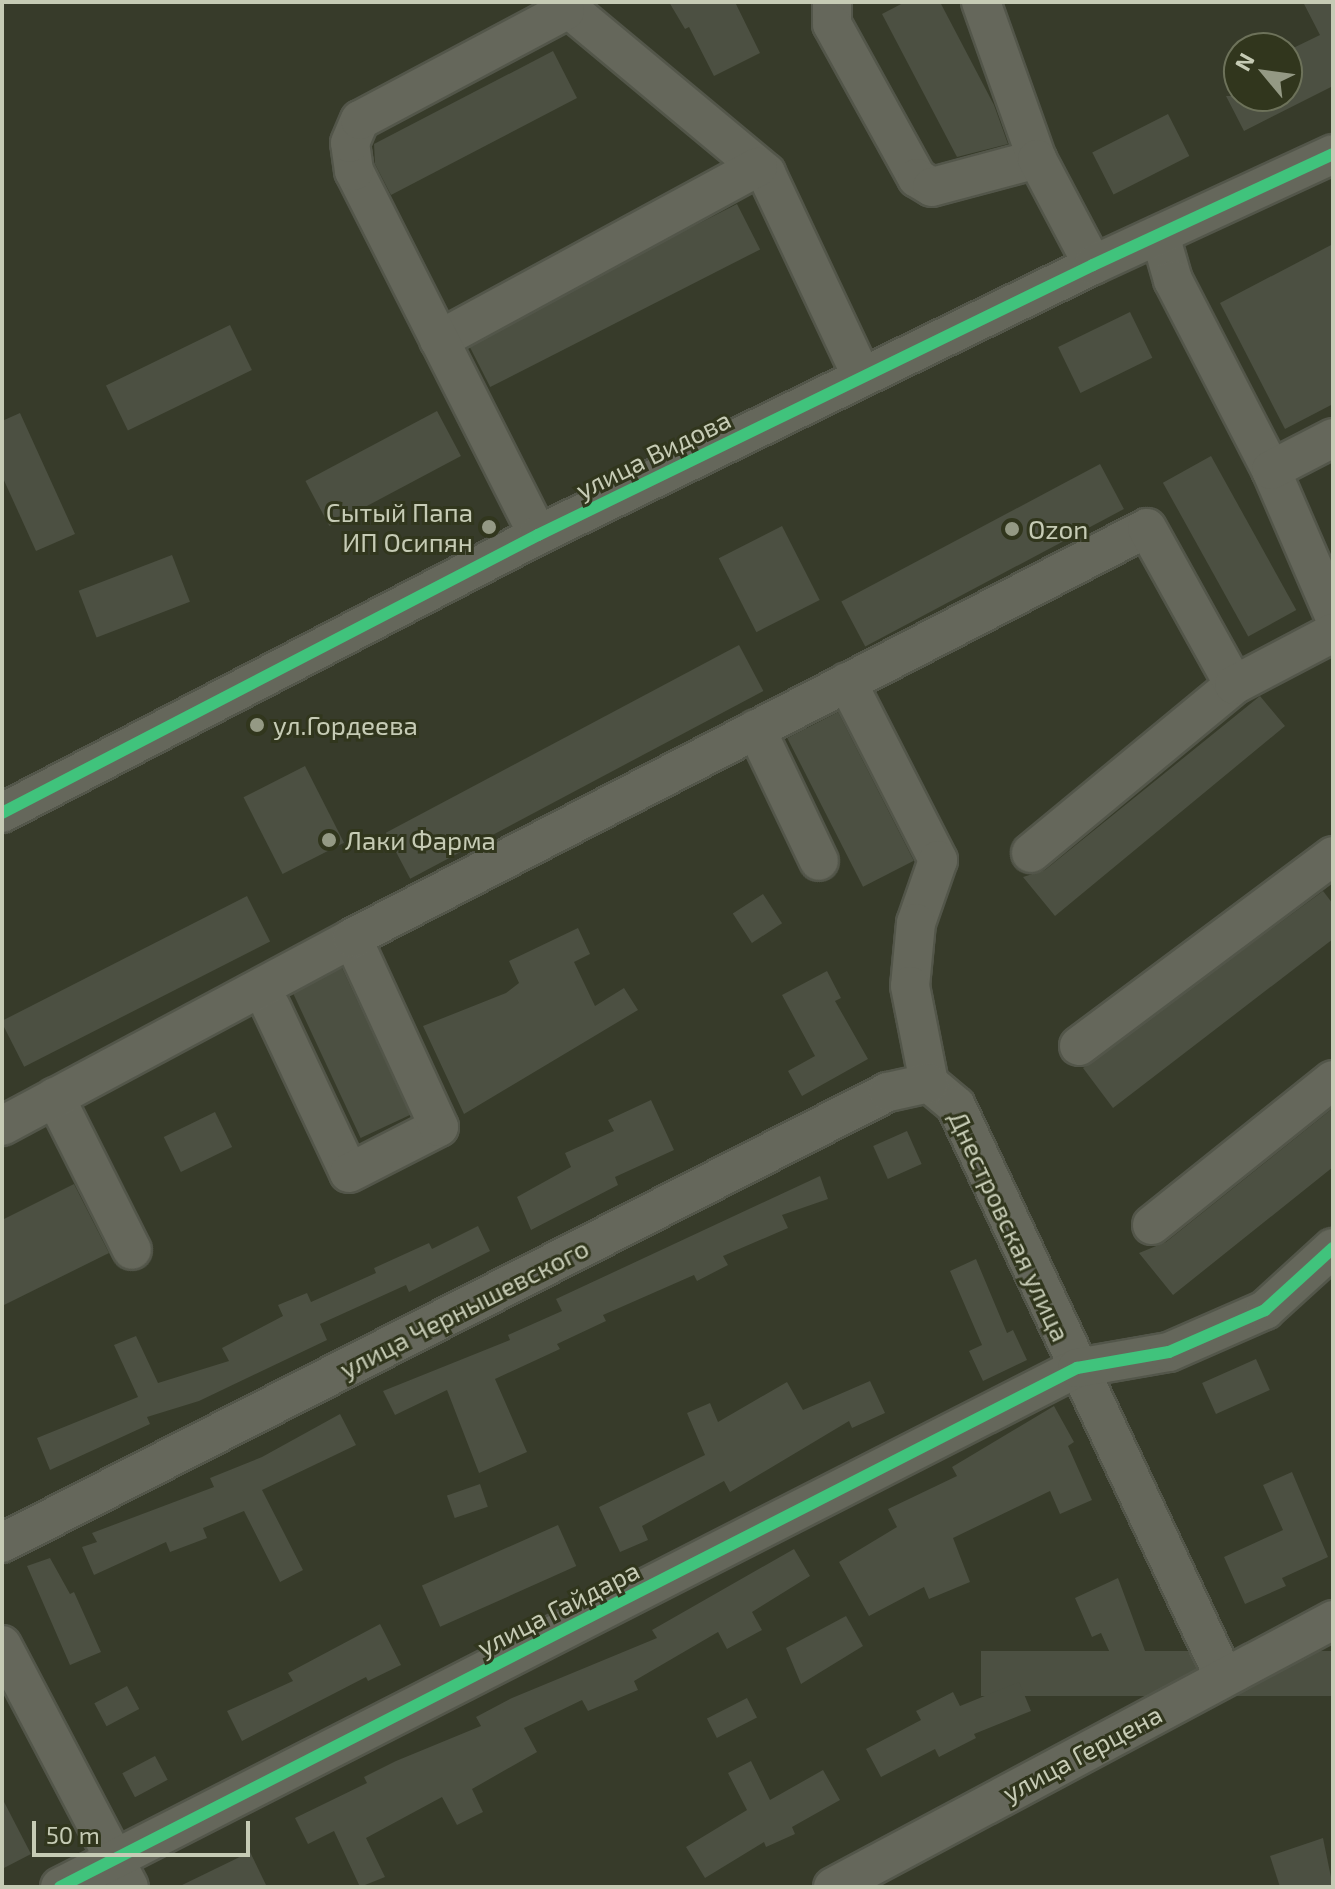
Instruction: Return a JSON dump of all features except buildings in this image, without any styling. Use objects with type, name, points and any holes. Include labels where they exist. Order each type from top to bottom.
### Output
[{"type":"street","points":[[832,2],[832,24],[917,178],[932,187],[1037,159]]},
{"type":"street","points":[[981,2],[1037,159],[1093,265]]},
{"type":"street","points":[[538,535],[354,171],[350,143],[360,120],[563,6],[758,167],[828,298],[862,377]]},
{"type":"street","name":"улица Видова","points":[[2,813],[538,535],[1093,265],[1333,154]]},
{"type":"street","points":[[439,340],[758,167]]},
{"type":"street","points":[[1160,235],[1173,280],[1271,470],[1330,596]]},
{"type":"street","points":[[1271,470],[1333,438]]},
{"type":"street","points":[[2,1126],[352,938],[1147,528],[1234,685]]},
{"type":"street","points":[[1031,853],[1234,685],[1333,633]]},
{"type":"street","name":"Днестровская улица","points":[[847,682],[938,860],[916,923],[910,986],[929,1083],[956,1106],[1224,1677]]},
{"type":"street","points":[[756,729],[819,861]]},
{"type":"street","points":[[1079,1046],[1333,856]]},
{"type":"street","points":[[271,1007],[349,1173],[439,1127],[352,938]]},
{"type":"street","points":[[1152,1225],[1333,1080]]},
{"type":"street","name":"улица Чернышевского","points":[[2,1543],[888,1092],[929,1083]]},
{"type":"street","points":[[55,1097],[132,1250]]},
{"type":"street","name":"улица Гайдара","points":[[60,1887],[122,1873],[1077,1368],[1169,1352],[1265,1310],[1333,1248]]},
{"type":"street","name":"улица Герцена","points":[[833,1887],[1333,1620]]},
{"type":"street","points":[[2,1645],[122,1873]]},
{"type":"cycle path","points":[[2,813],[538,535],[1093,265],[1333,154]]},
{"type":"cycle path","points":[[60,1887],[1077,1368],[1169,1352],[1265,1310],[1333,1248]]},
{"type":"place","name":"Сытый Папа ИП Осипян","points":[[489,527]]},
{"type":"place","name":"Ozon","points":[[1012,529]]},
{"type":"place","name":"ул.Гордеева","points":[[257,725]]},
{"type":"place","name":"Лаки Фарма","points":[[329,840]]}]
